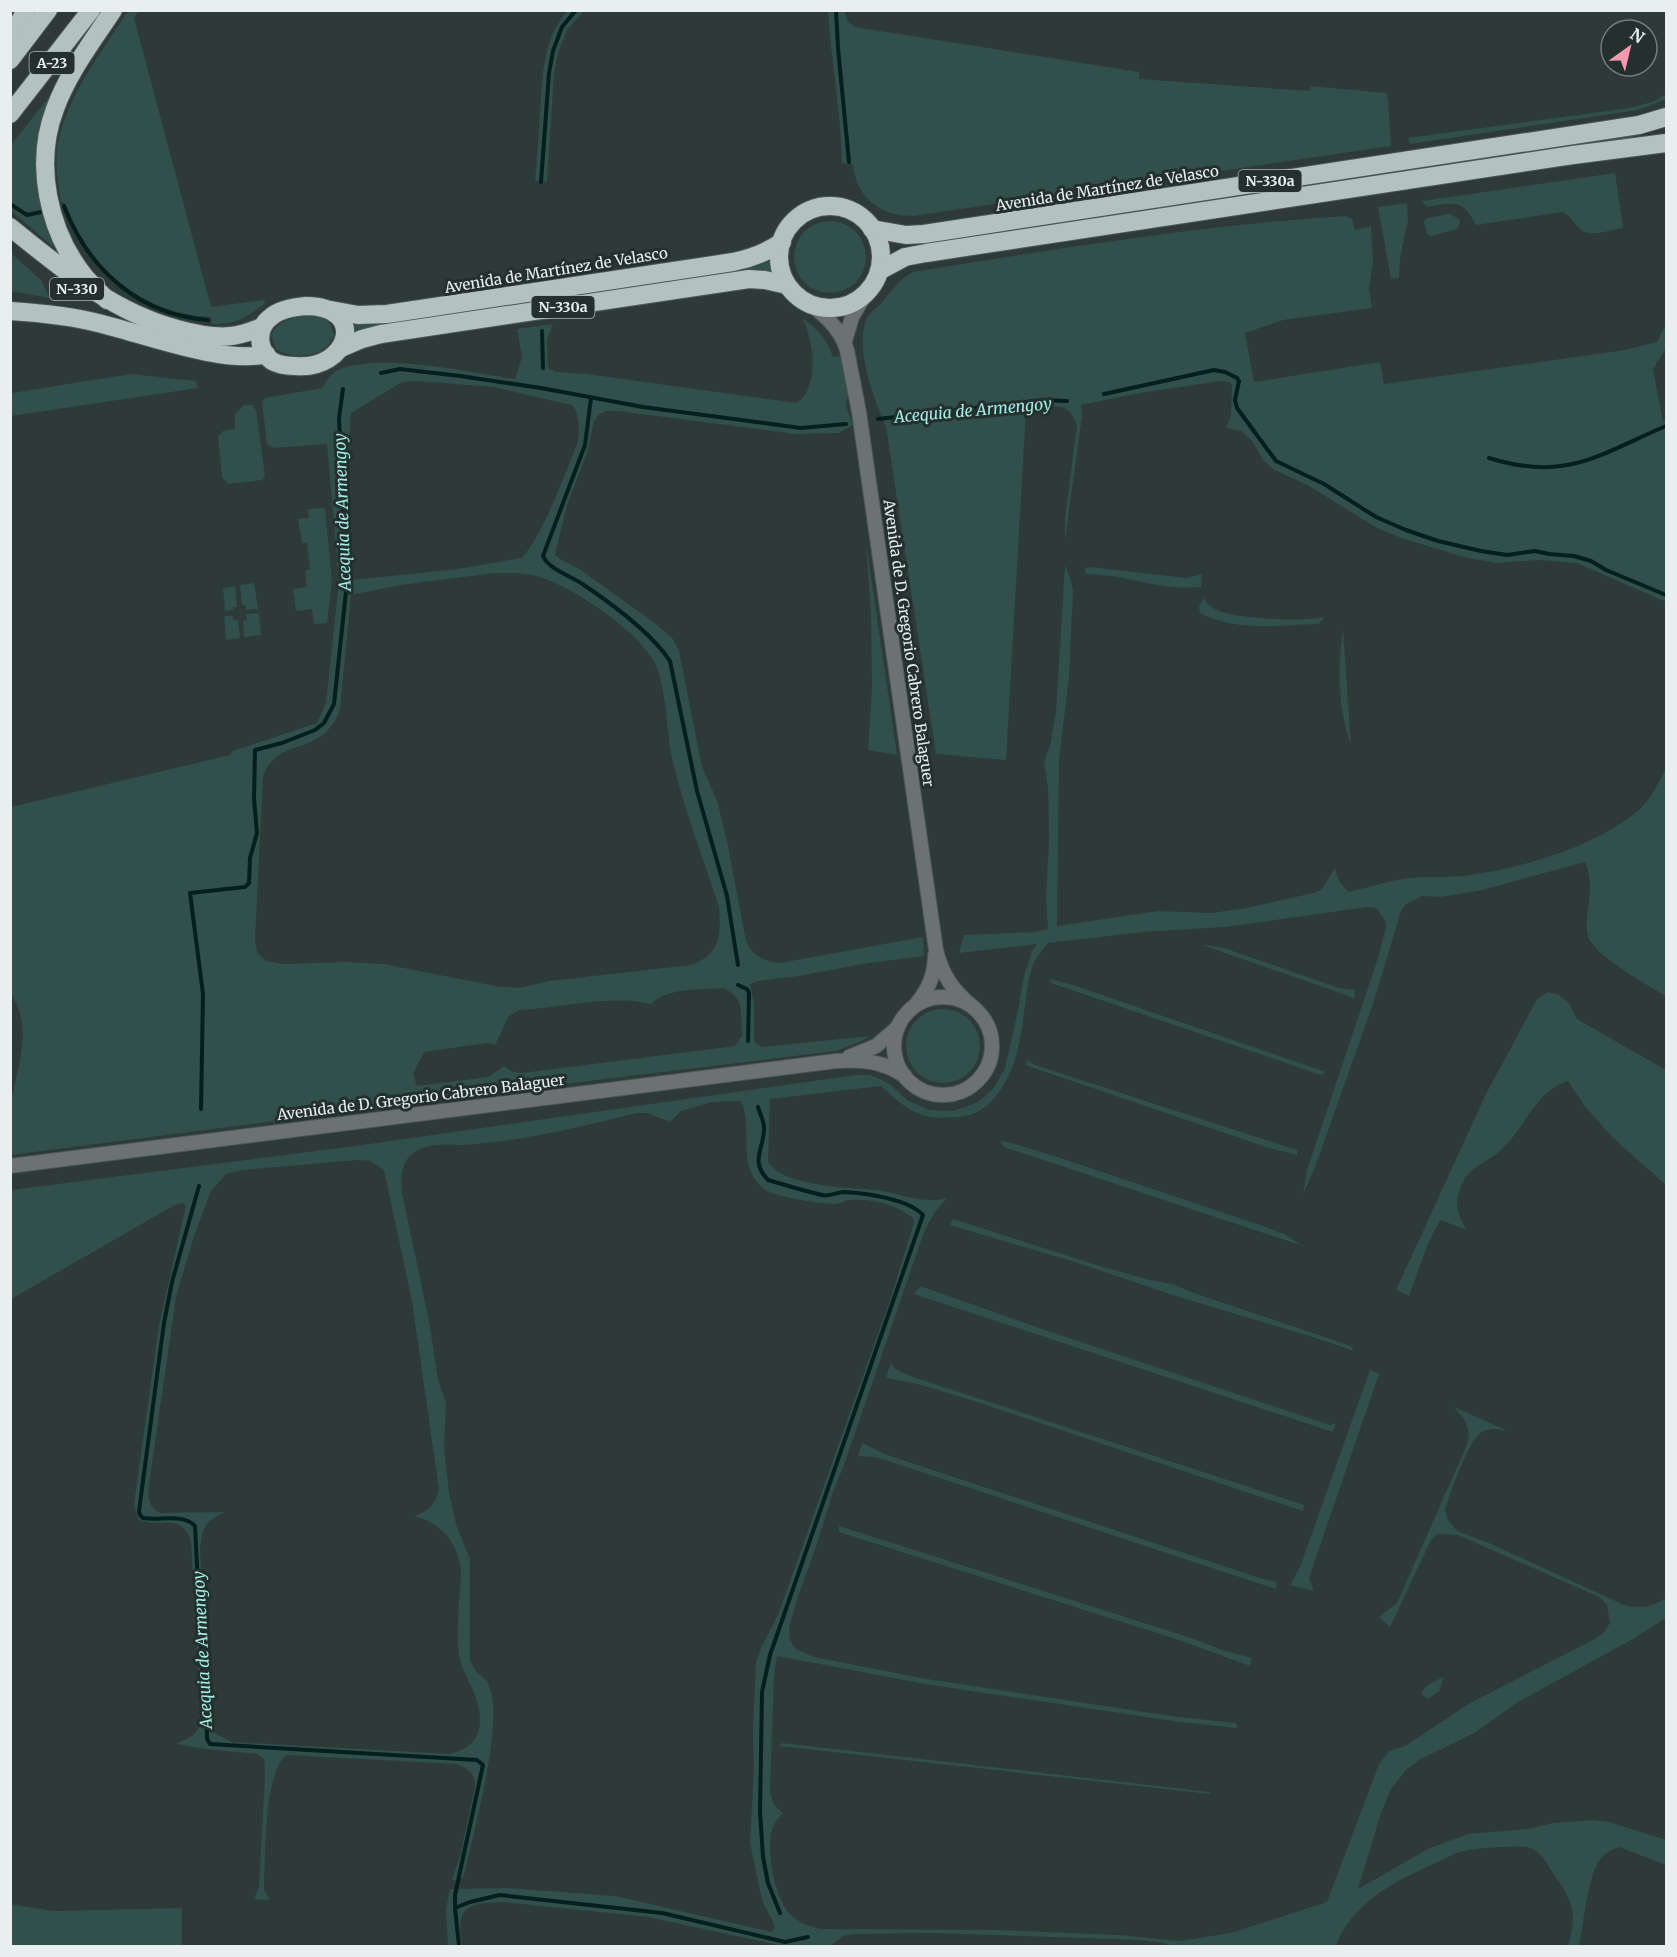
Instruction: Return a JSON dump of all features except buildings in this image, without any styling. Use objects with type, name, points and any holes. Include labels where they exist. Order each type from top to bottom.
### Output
[{"type":"highway","points":[[10,39],[26,10]]},
{"type":"highway","name":"A-23","points":[[10,60],[48,10]]},
{"type":"highway","name":"A-23","points":[[10,114],[91,10]]},
{"type":"highway","points":[[107,300],[85,276],[66,246],[53,215],[45,168],[47,137],[57,102],[77,65],[113,10]]},
{"type":"highway","name":"Avenida de Martínez de Velasco","points":[[872,229],[906,236],[924,234],[1639,125],[1666,117]]},
{"type":"highway","name":"N-330a","points":[[879,271],[905,257],[927,253],[1550,158],[1666,143]]},
{"type":"highway","name":"N-330a","points":[[782,242],[796,219],[820,207],[830,206],[850,210],[872,229]]},
{"type":"highway","name":"N-330","points":[[10,226],[53,262],[107,300],[152,321],[196,334],[218,337],[233,336],[262,327]]},
{"type":"highway","points":[[782,242],[780,268],[788,285],[810,304],[830,308],[849,304],[871,287],[879,271],[880,254],[872,229]]},
{"type":"highway","name":"N-330","points":[[10,237],[87,297],[131,322],[147,336],[193,349],[253,357],[266,354]]},
{"type":"highway","name":"Avenida de Martínez de Velasco","points":[[332,310],[358,315],[387,314],[733,262],[766,253],[782,242]]},
{"type":"highway","name":"N-330a","points":[[266,354],[274,362],[302,367],[328,359],[341,348],[362,339],[381,334],[736,280],[758,279],[788,285]]},
{"type":"highway","name":"N-330a","points":[[262,327],[272,315],[290,308],[314,306],[332,310]]},
{"type":"highway","points":[[332,310],[344,327],[345,334],[341,348]]},
{"type":"highway","points":[[10,311],[74,317],[147,336]]},
{"type":"highway","points":[[262,327],[260,343],[266,354]]},
{"type":"street","name":"Avenida de D. Gregorio Cabrero Balaguer","points":[[845,341],[852,317],[866,293]]},
{"type":"street","name":"Avenida de D. Gregorio Cabrero Balaguer","points":[[802,299],[831,321],[845,341],[859,412],[936,950],[952,988],[973,1007]]},
{"type":"street","name":"Avenida de D. Gregorio Cabrero Balaguer","points":[[915,1006],[929,986],[933,975],[936,950]]},
{"type":"street","points":[[948,997],[973,1007],[989,1027],[993,1044],[987,1070],[976,1083],[961,1092],[934,1095],[918,1088],[905,1076],[895,1052],[894,1043],[898,1026],[903,1018],[915,1006],[931,999],[948,997]]},
{"type":"street","name":"Avenida de D. Gregorio Cabrero Balaguer","points":[[836,1061],[863,1053],[876,1046],[898,1026]]},
{"type":"street","name":"Avenida de D. Gregorio Cabrero Balaguer","points":[[10,1166],[836,1061],[870,1060],[905,1076]]},
{"type":"shaded area","points":[[568,10],[584,11],[567,30],[558,53],[554,73],[547,182],[535,181],[545,58],[553,33]]},
{"type":"shaded area","points":[[128,11],[139,11],[134,18],[211,307],[264,300],[265,304],[235,321],[212,324],[211,317],[186,314],[162,307],[121,283],[88,247],[65,203],[61,202],[56,157],[63,125],[69,108],[87,74]]},
{"type":"shaded area","points":[[828,11],[845,11],[847,21],[855,27],[1139,72],[1139,79],[1310,91],[1311,86],[1386,93],[1391,146],[913,216],[890,213],[880,209],[865,195],[855,176],[853,164],[842,163]]},
{"type":"shaded area","points":[[52,93],[43,124],[61,247],[57,250],[11,211],[10,146]]},
{"type":"shaded area","points":[[1666,94],[1664,100],[1638,110],[1410,144],[1408,138],[1629,108],[1652,102]]},
{"type":"shaded area","points":[[1634,135],[1634,138],[1442,167],[1441,163]]},
{"type":"shaded area","points":[[1615,173],[1623,228],[1600,233],[1584,232],[1562,212],[1476,225],[1461,206],[1451,204],[1427,207],[1422,201]]},
{"type":"shaded area","points":[[1345,178],[1346,181],[931,243],[931,240]]},
{"type":"shaded area","points":[[1407,203],[1408,220],[1400,258],[1399,278],[1391,279],[1378,207]]},
{"type":"shaded area","points":[[1450,214],[1459,219],[1457,229],[1431,236],[1427,234],[1424,222],[1427,218]]},
{"type":"shaded area","points":[[1345,216],[1352,219],[1355,230],[1371,226],[1373,260],[1369,289],[1372,308],[1283,320],[1245,333],[1254,382],[1380,362],[1384,384],[1625,350],[1657,342],[1666,324],[1666,348],[1653,369],[1663,422],[1666,421],[1666,602],[1577,563],[1537,560],[1495,563],[1464,557],[1401,538],[1377,528],[1309,486],[1275,470],[1264,461],[1252,441],[1241,431],[1226,428],[1231,415],[1232,385],[1229,382],[1220,381],[1134,394],[1081,405],[1082,416],[1065,540],[1065,517],[1077,426],[1074,417],[1064,408],[1050,406],[1026,409],[1006,760],[936,754],[886,427],[871,388],[864,358],[864,330],[867,318],[900,282],[913,272],[1237,225]]},
{"type":"shaded area","points":[[837,221],[856,231],[864,243],[866,257],[864,271],[856,283],[844,291],[823,293],[804,283],[796,271],[794,250],[804,231],[816,223]]},
{"type":"shaded area","points":[[11,253],[42,281],[49,298],[11,291]]},
{"type":"shaded area","points":[[770,260],[772,272],[754,270],[376,326],[351,336],[349,323],[375,324],[741,269]]},
{"type":"shaded area","points":[[306,316],[320,317],[329,322],[334,334],[331,342],[325,348],[310,355],[292,355],[276,349],[271,336],[273,331],[290,319]]},
{"type":"shaded area","points":[[802,318],[821,334],[833,357],[840,356],[848,395],[846,406],[853,425],[839,433],[796,434],[606,411],[598,415],[594,422],[587,453],[567,505],[555,555],[581,570],[656,624],[673,639],[679,651],[702,767],[717,800],[746,941],[752,951],[764,960],[780,963],[923,937],[924,956],[862,964],[750,984],[754,1003],[755,1043],[762,1047],[869,1036],[836,1051],[11,1155],[10,1109],[23,1034],[18,1007],[11,994],[11,807],[230,755],[233,751],[317,723],[326,703],[339,581],[327,444],[273,448],[267,444],[262,402],[265,398],[322,388],[337,370],[380,363],[426,365],[515,379],[522,357],[517,329],[553,324],[547,340],[548,368],[556,372],[587,374],[796,403],[804,396],[812,376],[812,351]],"holes":[[[418,381],[493,387],[572,405],[578,422],[577,444],[548,514],[522,558],[457,569],[352,580],[347,479],[351,413],[402,382]],[[495,573],[520,573],[536,576],[567,589],[605,613],[623,626],[650,655],[661,680],[671,755],[679,785],[719,907],[719,935],[714,949],[708,955],[691,965],[549,981],[520,988],[495,986],[384,964],[346,962],[284,964],[266,961],[257,952],[255,939],[263,776],[270,763],[279,755],[313,741],[333,724],[340,709],[351,595],[400,585]],[[723,988],[739,1001],[742,1035],[735,1046],[522,1073],[513,1072],[504,1066],[488,1077],[417,1086],[413,1074],[424,1052],[487,1043],[495,1045],[509,1016],[519,1010],[620,1000],[651,1004],[667,995],[695,989]]]},
{"type":"shaded area","points":[[131,374],[196,381],[198,388],[11,416],[11,393]]},
{"type":"shaded area","points":[[244,405],[252,405],[256,410],[265,476],[262,480],[228,484],[222,477],[218,436],[223,431],[235,429],[235,414]]},
{"type":"shaded area","points":[[325,508],[332,581],[327,623],[314,624],[312,609],[296,611],[293,589],[307,587],[305,571],[310,569],[307,543],[302,543],[298,519],[309,518],[308,509]]},
{"type":"shaded area","points":[[866,542],[897,755],[868,750],[872,686],[871,614]]},
{"type":"shaded area","points":[[1065,565],[1073,591],[1069,677],[1059,760],[1057,926],[1158,911],[1211,913],[1247,908],[1321,890],[1335,868],[1340,882],[1349,892],[1403,879],[1463,876],[1514,867],[1559,853],[1622,823],[1647,801],[1666,768],[1666,996],[1608,959],[1590,941],[1587,923],[1590,881],[1585,862],[1482,890],[1441,897],[1422,896],[1406,904],[1401,911],[1373,1004],[1315,1167],[1303,1194],[1307,1170],[1378,958],[1386,927],[1385,920],[1376,908],[1367,907],[1225,927],[1143,932],[1048,943],[1036,959],[1031,971],[1020,1037],[1010,1073],[992,1101],[984,1108],[969,1115],[944,1118],[924,1115],[899,1102],[881,1086],[770,1099],[768,1162],[777,1171],[804,1182],[821,1185],[883,1191],[931,1200],[947,1198],[925,1229],[798,1596],[789,1628],[790,1641],[796,1649],[814,1657],[927,1679],[1171,1716],[1236,1723],[1237,1728],[1173,1721],[925,1684],[777,1656],[774,1674],[770,1792],[774,1805],[783,1813],[772,1830],[770,1853],[777,1888],[785,1908],[802,1922],[821,1929],[999,1930],[1119,1935],[1179,1941],[1231,1933],[1327,1902],[1379,1764],[1389,1751],[1405,1746],[1470,1703],[1595,1639],[1610,1623],[1607,1605],[1599,1597],[1458,1535],[1438,1534],[1431,1540],[1390,1627],[1379,1617],[1397,1603],[1466,1447],[1468,1430],[1461,1415],[1452,1406],[1508,1431],[1494,1429],[1483,1431],[1470,1448],[1445,1510],[1448,1520],[1457,1531],[1489,1543],[1624,1605],[1646,1606],[1666,1598],[1666,1618],[1633,1639],[1518,1702],[1474,1733],[1419,1760],[1406,1770],[1391,1789],[1381,1813],[1358,1889],[1428,1849],[1468,1834],[1527,1829],[1554,1823],[1593,1820],[1609,1822],[1666,1840],[1666,1865],[1619,1847],[1604,1855],[1592,1878],[1579,1946],[1568,1946],[1573,1918],[1567,1895],[1537,1851],[1518,1847],[1481,1848],[1460,1852],[1402,1879],[1374,1896],[1362,1907],[1343,1931],[1336,1946],[1171,1946],[1142,1940],[932,1933],[855,1934],[843,1936],[830,1946],[783,1946],[648,1917],[504,1902],[481,1904],[466,1910],[461,1923],[462,1946],[448,1946],[446,1909],[450,1889],[507,1888],[615,1896],[772,1932],[775,1926],[762,1900],[750,1843],[756,1662],[778,1615],[890,1300],[914,1219],[900,1209],[875,1201],[848,1200],[829,1204],[790,1198],[765,1190],[756,1181],[750,1169],[746,1120],[741,1101],[712,1102],[681,1111],[670,1122],[647,1113],[637,1113],[528,1137],[483,1143],[429,1146],[417,1150],[405,1162],[402,1193],[429,1321],[438,1380],[446,1403],[444,1449],[449,1492],[456,1524],[470,1559],[470,1660],[476,1671],[487,1682],[492,1697],[493,1718],[487,1772],[466,1867],[463,1877],[458,1881],[452,1880],[460,1856],[475,1786],[474,1778],[468,1770],[457,1764],[286,1755],[274,1779],[268,1813],[264,1890],[270,1900],[254,1899],[259,1887],[264,1759],[256,1754],[176,1744],[196,1732],[201,1719],[191,1541],[181,1526],[175,1523],[154,1523],[138,1519],[134,1504],[159,1325],[186,1205],[182,1203],[175,1205],[11,1299],[11,1190],[355,1146],[856,1075],[870,1075],[880,1079],[891,1085],[908,1101],[930,1110],[954,1111],[976,1103],[994,1088],[1005,1068],[1024,976],[1032,951],[1037,944],[959,953],[964,935],[1034,932],[1048,929],[1046,900],[1049,838],[1048,787],[1044,762],[1050,746],[1056,712]],"holes":[[[358,1160],[370,1161],[384,1170],[412,1301],[439,1490],[431,1507],[414,1516],[433,1524],[447,1536],[456,1552],[461,1571],[459,1649],[461,1664],[479,1708],[480,1726],[474,1741],[459,1751],[449,1754],[231,1742],[215,1733],[211,1726],[200,1550],[205,1526],[225,1512],[160,1513],[152,1506],[148,1495],[176,1297],[194,1236],[211,1191],[226,1174],[242,1170]]]},
{"type":"shaded area","points":[[1085,568],[1187,578],[1202,574],[1201,587],[1182,588],[1086,574]]},
{"type":"shaded area","points":[[254,583],[258,609],[246,610],[245,605],[242,605],[240,585]]},
{"type":"shaded area","points":[[235,586],[237,607],[225,611],[223,588]]},
{"type":"shaded area","points":[[1203,598],[1215,609],[1239,616],[1287,619],[1325,617],[1319,624],[1258,626],[1228,623],[1200,613],[1199,607]]},
{"type":"shaded area","points":[[259,613],[261,635],[244,637],[243,621],[247,620],[246,614]]},
{"type":"shaded area","points":[[224,616],[233,616],[233,620],[238,620],[240,638],[226,640]]},
{"type":"shaded area","points":[[1343,630],[1351,745],[1341,703],[1340,659]]},
{"type":"shaded area","points":[[1202,945],[1221,947],[1339,988],[1355,990],[1354,999],[1349,996]]},
{"type":"shaded area","points":[[1050,979],[1326,1072],[1321,1075],[1051,983]]},
{"type":"shaded area","points":[[1548,992],[1559,995],[1569,1003],[1577,1019],[1666,1070],[1666,1185],[1612,1137],[1584,1105],[1568,1081],[1547,1093],[1501,1150],[1478,1165],[1464,1180],[1457,1205],[1459,1215],[1467,1230],[1440,1220],[1428,1244],[1409,1296],[1396,1290],[1486,1094],[1537,999]]},
{"type":"shaded area","points":[[943,1009],[957,1012],[969,1020],[977,1032],[980,1046],[977,1060],[969,1072],[957,1080],[943,1083],[929,1080],[917,1072],[909,1060],[906,1046],[909,1032],[917,1020],[929,1012]]},
{"type":"shaded area","points":[[1028,1060],[1035,1065],[1297,1150],[1297,1155],[1269,1148],[1025,1065]]},
{"type":"shaded area","points":[[1000,1141],[1060,1158],[1263,1226],[1284,1234],[1303,1246],[1004,1147]]},
{"type":"shaded area","points":[[953,1219],[1103,1267],[1172,1284],[1351,1346],[1354,1351],[1075,1262],[950,1225]]},
{"type":"shaded area","points":[[920,1286],[1330,1425],[1336,1423],[1333,1432],[914,1294]]},
{"type":"shaded area","points":[[891,1363],[895,1369],[913,1377],[1304,1505],[1303,1511],[977,1402],[918,1384],[886,1378]]},
{"type":"shaded area","points":[[1370,1370],[1379,1374],[1309,1579],[1314,1591],[1290,1585],[1300,1567]]},
{"type":"shaded area","points":[[862,1443],[887,1455],[1277,1582],[1276,1589],[876,1457],[858,1456]]},
{"type":"shaded area","points":[[839,1526],[1252,1658],[1250,1666],[1179,1640],[839,1532]]},
{"type":"shaded area","points":[[1444,1677],[1439,1691],[1428,1699],[1421,1694],[1428,1685]]},
{"type":"shaded area","points":[[782,1743],[1210,1792],[1210,1794],[779,1746]]},
{"type":"shaded area","points":[[10,1904],[53,1911],[182,1908],[182,1946],[11,1946]]},
{"type":"waterway","points":[[541,182],[549,73],[553,51],[562,27],[576,10]]},
{"type":"waterway","points":[[836,10],[849,162]]},
{"type":"waterway","points":[[10,204],[27,215],[41,212]]},
{"type":"waterway","points":[[64,206],[87,250],[119,285],[139,299],[160,309],[208,320]]},
{"type":"waterway","points":[[542,331],[543,368]]},
{"type":"waterway","name":"Acequia de Armengoy","points":[[381,373],[400,369],[460,376],[643,407],[801,428],[846,424]]},
{"type":"waterway","name":"Acequia de Armengoy","points":[[1104,394],[1214,370],[1225,372],[1239,381],[1235,400],[1237,408],[1276,461],[1324,484],[1376,517],[1438,541],[1481,551],[1507,555],[1535,551],[1574,556],[1591,561],[1606,570],[1666,595]]},
{"type":"waterway","name":"Acequia de Armengoy","points":[[201,1109],[203,994],[190,893],[245,887],[249,883],[250,858],[257,833],[254,799],[255,750],[282,743],[315,730],[324,723],[334,704],[347,582],[339,418],[343,389]]},
{"type":"waterway","points":[[591,398],[585,445],[543,556],[555,569],[584,585],[630,619],[670,661],[697,791],[727,896],[738,965]]},
{"type":"waterway","name":"Acequia de Armengoy","points":[[878,419],[1044,400],[1067,401]]},
{"type":"waterway","points":[[1489,458],[1516,465],[1561,466],[1600,455],[1666,426]]},
{"type":"waterway","points":[[738,985],[747,989],[749,993],[748,1041]]},
{"type":"waterway","points":[[758,1107],[764,1127],[759,1161],[768,1180],[822,1195],[844,1192],[886,1198],[916,1209],[923,1215],[770,1655],[762,1692],[760,1812],[763,1857],[768,1883],[780,1913]]},
{"type":"waterway","name":"Acequia de Armengoy","points":[[199,1186],[172,1282],[164,1323],[139,1511],[143,1518],[178,1519],[195,1526],[207,1739],[210,1744],[477,1760],[483,1765],[455,1895],[455,1908]]},
{"type":"waterway","points":[[459,1946],[455,1908],[500,1895],[662,1913],[785,1942],[808,1937]]}]
